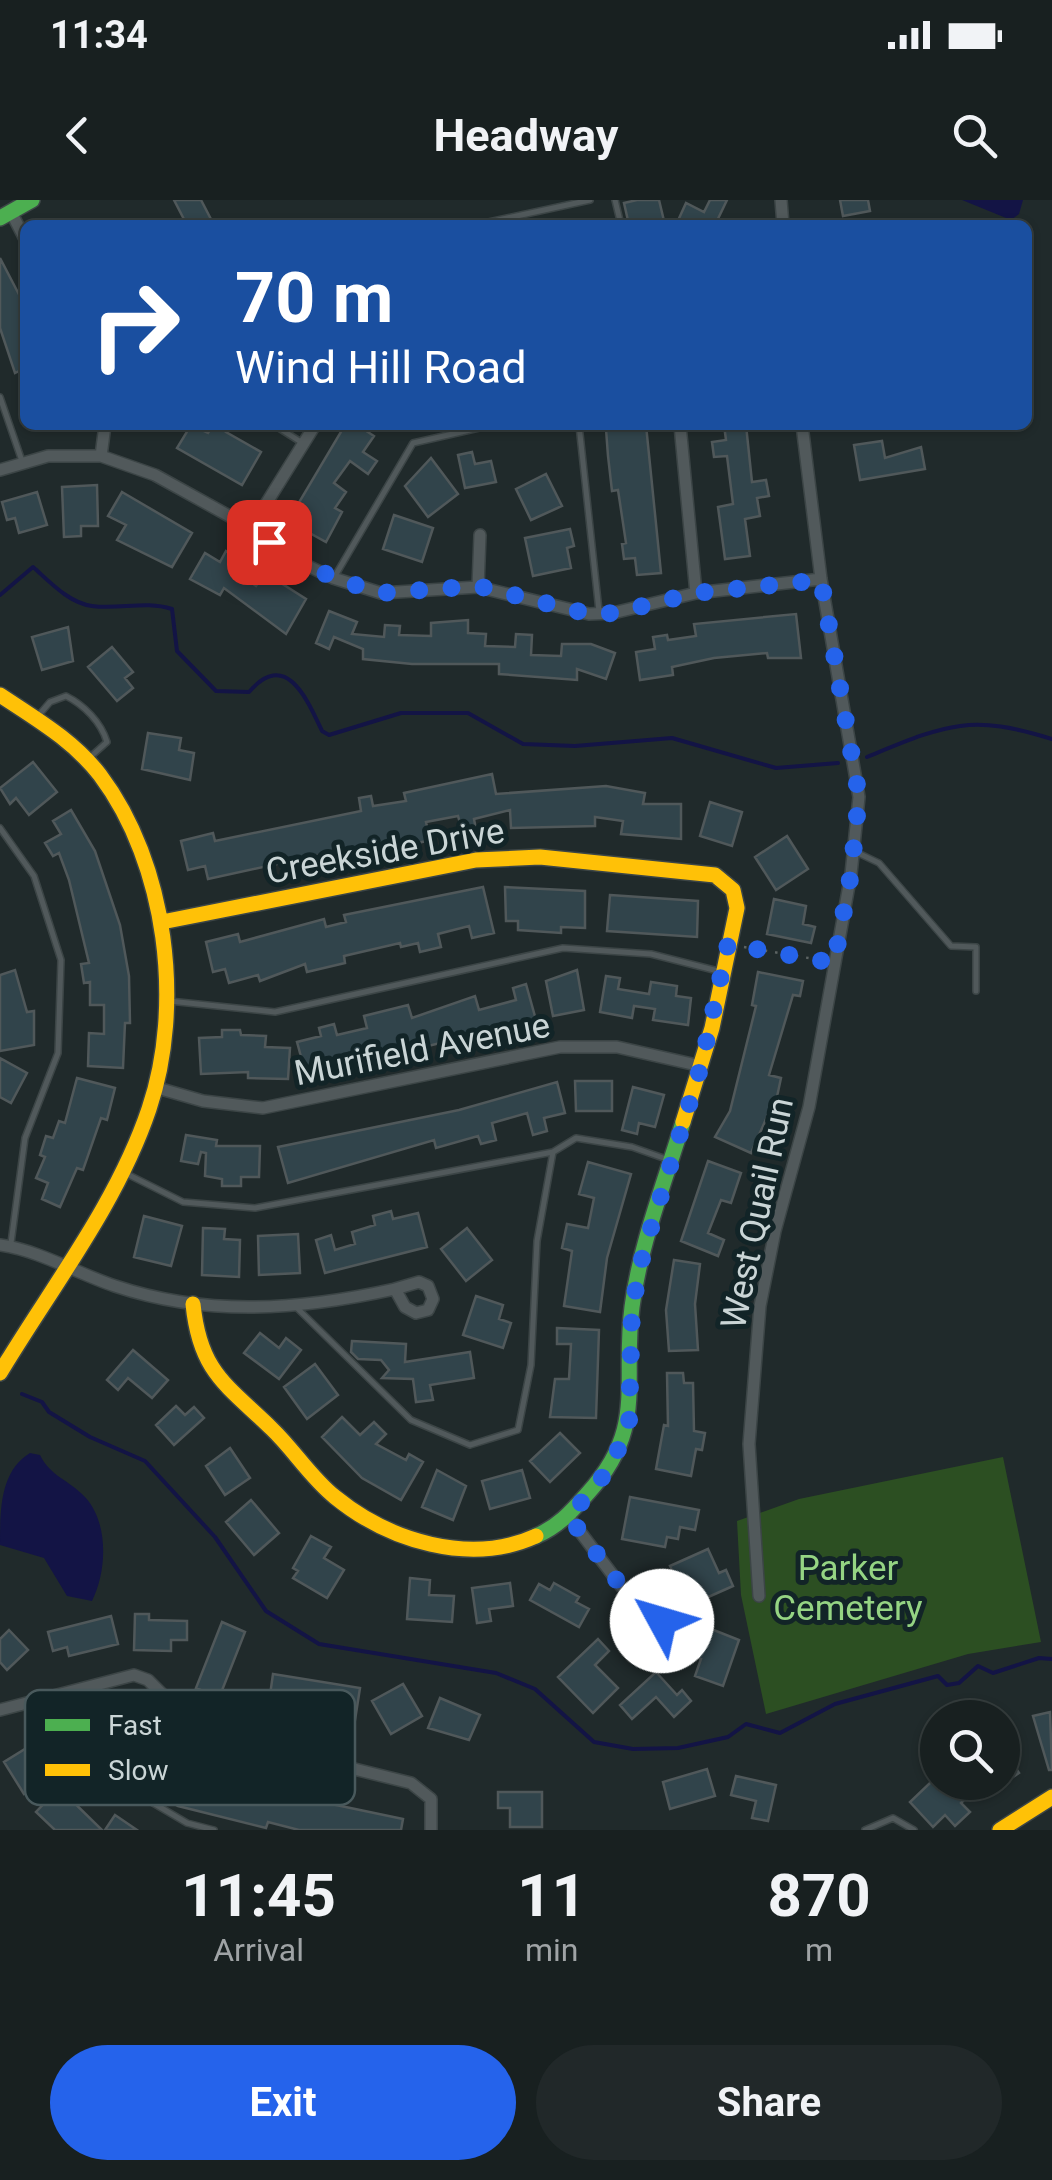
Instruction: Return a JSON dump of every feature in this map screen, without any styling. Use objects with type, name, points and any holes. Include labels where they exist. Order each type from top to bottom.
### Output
[{"type":"street","points":[[5,215],[32,200]]},
{"type":"street","points":[[101,456],[105,430]]},
{"type":"street","points":[[251,528],[313,430]]},
{"type":"street","points":[[680,430],[696,593]]},
{"type":"street","name":"West Quail Run","points":[[760,1596],[750,1473],[754,1359],[775,1231],[810,1107],[854,851],[859,796],[821,580],[803,430]]},
{"type":"street","points":[[0,470],[48,456],[101,456],[155,475],[251,528],[287,556],[333,578],[381,593],[478,586],[559,609],[600,614],[696,593],[821,580]]},
{"type":"street","points":[[478,586],[480,535]]},
{"type":"street","points":[[0,695],[70,743],[124,821],[162,922],[166,1000],[154,1087],[120,1171],[0,1372]]},
{"type":"street","name":"Creekside Drive","points":[[162,922],[476,860],[540,857],[716,876],[734,890],[737,908],[728,944]]},
{"type":"street","points":[[193,1304],[196,1332],[218,1380],[272,1429],[333,1496],[372,1522],[422,1543],[466,1550],[516,1545],[539,1537],[569,1517],[602,1481],[624,1440],[632,1404],[632,1308],[643,1254],[701,1066],[728,944]]},
{"type":"street","name":"Murifield Avenue","points":[[154,1087],[203,1101],[263,1108],[560,1047],[617,1047],[701,1066]]},
{"type":"street","points":[[5,1246],[115,1286],[193,1304],[297,1308],[394,1289]]},
{"type":"street","points":[[569,1517],[627,1594]]},
{"type":"street","points":[[74,1690],[134,1675],[159,1690]]},
{"type":"street","points":[[0,1710],[25,1703]]},
{"type":"street","points":[[355,1769],[411,1783],[431,1799],[431,1830]]},
{"type":"street","points":[[1000,1830],[1052,1796]]},
{"type":"lane","points":[[498,220],[590,200]]},
{"type":"lane","points":[[0,398],[22,464]]},
{"type":"lane","points":[[282,430],[306,445]]},
{"type":"lane","points":[[333,578],[413,444],[471,430]]},
{"type":"lane","points":[[580,430],[600,614]]},
{"type":"lane","points":[[35,719],[50,702],[66,696],[78,702],[103,730],[107,742],[85,760]]},
{"type":"lane","points":[[0,828],[34,876],[61,960],[58,1053],[25,1138],[5,1246]]},
{"type":"lane","points":[[854,851],[879,862],[951,946],[976,948],[976,991]]},
{"type":"lane","points":[[166,1000],[275,1012],[563,948],[650,954],[722,972]]},
{"type":"lane","points":[[120,1171],[182,1202],[255,1208],[553,1152],[576,1138],[632,1147],[673,1162]]},
{"type":"lane","points":[[297,1308],[412,1420],[470,1445],[518,1430],[531,1365],[536,1241],[553,1152]]},
{"type":"lane","points":[[157,1805],[186,1822],[214,1830]]},
{"type":"lane","points":[[864,1830],[893,1818],[914,1830]]},
{"type":"path","points":[[728,944],[834,963]]},
{"type":"green space","name":"Parker Cemetery","points":[[1003,1457],[1041,1642],[968,1654],[766,1714],[741,1595],[737,1521],[799,1499]]},
{"type":"shaded area","points":[[962,200],[1023,200],[1019,214],[1011,220]]},
{"type":"shaded area","points":[[30,1453],[40,1455],[93,1508],[102,1533],[103,1562],[92,1601],[67,1596],[44,1558],[0,1545],[7,1481]]},
{"type":"building","points":[[174,200],[201,200],[211,220],[184,220]]},
{"type":"building","points":[[659,200],[664,220],[628,220],[624,203]]},
{"type":"building","points":[[710,200],[727,200],[717,220],[678,220],[686,203],[704,212]]},
{"type":"building","points":[[840,200],[868,200],[870,211],[843,216]]},
{"type":"building","points":[[0,258],[20,296],[20,370],[15,373],[0,328]]},
{"type":"building","points":[[188,430],[227,430],[261,452],[242,485],[177,448]]},
{"type":"building","points":[[342,430],[365,430],[374,436],[363,452],[377,461],[368,474],[350,461],[334,483],[346,492],[335,508],[342,512],[326,542],[288,521]]},
{"type":"building","points":[[606,430],[647,430],[661,573],[637,575],[635,558],[624,559],[622,544],[626,543],[618,490],[612,491]]},
{"type":"building","points":[[725,430],[747,430],[752,482],[766,480],[769,496],[757,498],[760,516],[745,519],[750,556],[725,559],[718,507],[733,504],[727,456],[714,457],[712,442],[726,440]]},
{"type":"building","points":[[882,441],[885,458],[921,447],[925,469],[860,480],[854,445]]},
{"type":"building","points":[[472,452],[475,464],[491,461],[496,482],[465,488],[458,455]]},
{"type":"building","points":[[431,458],[458,494],[428,517],[405,486]]},
{"type":"building","points":[[546,474],[562,506],[531,520],[516,489]]},
{"type":"building","points":[[97,485],[98,526],[81,526],[81,536],[64,537],[62,487]]},
{"type":"building","points":[[37,492],[47,525],[19,533],[15,518],[7,520],[2,502]]},
{"type":"building","points":[[122,492],[192,533],[172,567],[117,540],[126,525],[108,516]]},
{"type":"building","points":[[394,515],[433,528],[422,562],[383,549]]},
{"type":"building","points":[[570,529],[574,546],[567,548],[571,568],[533,576],[525,538]]},
{"type":"building","points":[[226,551],[240,559],[234,570],[256,586],[265,573],[306,599],[286,634],[224,588],[220,595],[190,579],[205,553],[220,562]]},
{"type":"building","points":[[329,611],[357,622],[352,634],[384,637],[385,625],[400,626],[399,635],[431,636],[431,623],[468,620],[468,633],[486,634],[485,646],[515,647],[516,634],[532,635],[531,655],[561,656],[562,644],[591,644],[615,653],[606,679],[577,669],[577,680],[499,674],[499,664],[412,664],[363,659],[363,649],[334,637],[329,649],[316,643]]},
{"type":"building","points":[[796,614],[801,658],[768,658],[767,653],[714,658],[672,667],[673,675],[640,680],[636,652],[655,649],[653,637],[667,635],[668,640],[696,636],[694,624]]},
{"type":"building","points":[[68,627],[73,661],[42,670],[32,637]]},
{"type":"building","points":[[112,647],[133,672],[125,678],[133,688],[117,701],[88,667]]},
{"type":"building","points":[[148,733],[181,738],[179,750],[194,753],[190,780],[142,769]]},
{"type":"building","points":[[33,762],[57,792],[29,815],[16,798],[10,804],[0,788]]},
{"type":"building","points":[[492,774],[496,794],[606,786],[645,793],[643,804],[681,804],[681,839],[621,834],[623,821],[595,817],[595,826],[511,828],[510,810],[474,819],[476,830],[463,834],[458,816],[426,822],[430,840],[414,844],[324,859],[323,854],[208,879],[205,866],[188,870],[181,841],[213,833],[215,841],[361,811],[359,798],[371,796],[373,806],[406,801],[404,793]]},
{"type":"building","points":[[710,802],[742,812],[732,846],[700,836]]},
{"type":"building","points":[[71,810],[95,851],[120,925],[129,976],[130,1023],[125,1023],[123,1068],[88,1066],[89,1033],[104,1034],[104,1005],[90,1005],[90,982],[84,983],[81,964],[89,963],[69,880],[59,853],[53,856],[45,843],[61,834],[53,821]]},
{"type":"building","points":[[787,836],[808,869],[776,890],[755,857]]},
{"type":"building","points":[[483,887],[494,933],[472,938],[469,926],[438,934],[441,947],[420,952],[418,943],[401,947],[400,943],[344,956],[345,963],[307,972],[305,964],[260,981],[258,975],[229,983],[225,969],[213,972],[206,942],[238,934],[240,942],[324,919],[326,927],[346,922],[344,915]]},
{"type":"building","points":[[505,887],[585,891],[585,928],[561,927],[561,933],[518,930],[518,921],[506,921]]},
{"type":"building","points":[[610,895],[698,901],[697,937],[607,931]]},
{"type":"building","points":[[774,899],[806,906],[803,924],[815,927],[811,943],[767,934]]},
{"type":"building","points":[[15,970],[27,1012],[34,1011],[34,1045],[0,1051],[0,975]]},
{"type":"building","points":[[577,970],[584,1010],[553,1016],[546,981]]},
{"type":"building","points":[[758,972],[803,981],[800,996],[793,995],[769,1075],[781,1078],[774,1111],[770,1110],[751,1153],[715,1137],[730,1111],[756,1006],[752,1005]]},
{"type":"building","points":[[606,976],[620,978],[618,989],[649,994],[651,982],[677,986],[676,996],[691,998],[688,1025],[653,1020],[655,1009],[634,1006],[632,1018],[600,1012]]},
{"type":"building","points":[[526,984],[536,1020],[403,1052],[402,1047],[357,1058],[356,1055],[306,1075],[297,1042],[321,1036],[319,1028],[334,1024],[337,1035],[367,1028],[364,1016],[408,1005],[412,1018],[475,996],[479,1010],[516,1000],[513,988]]},
{"type":"building","points":[[222,1030],[266,1036],[265,1047],[290,1048],[288,1079],[248,1078],[248,1072],[201,1074],[199,1038],[222,1037]]},
{"type":"building","points":[[0,1058],[27,1073],[11,1103],[0,1097]]},
{"type":"building","points":[[77,1078],[115,1088],[107,1120],[101,1118],[83,1170],[77,1168],[60,1207],[42,1199],[48,1183],[36,1178],[45,1157],[40,1155],[46,1136],[53,1138],[59,1121],[65,1123]]},
{"type":"building","points":[[575,1081],[612,1081],[612,1111],[576,1111]]},
{"type":"building","points":[[557,1082],[565,1113],[544,1118],[547,1131],[533,1135],[527,1113],[492,1123],[496,1140],[481,1144],[478,1136],[436,1148],[434,1140],[288,1183],[278,1147],[459,1110]]},
{"type":"building","points":[[633,1087],[664,1095],[655,1127],[639,1123],[637,1134],[622,1130]]},
{"type":"building","points":[[186,1135],[217,1140],[216,1146],[260,1146],[259,1177],[241,1177],[241,1186],[222,1186],[222,1179],[205,1176],[206,1153],[201,1152],[198,1164],[181,1161]]},
{"type":"building","points":[[708,1161],[741,1173],[731,1203],[721,1200],[708,1233],[724,1240],[718,1256],[681,1241]]},
{"type":"building","points":[[588,1162],[631,1174],[607,1258],[600,1312],[564,1306],[572,1251],[562,1248],[567,1224],[588,1228],[594,1198],[579,1194]]},
{"type":"building","points":[[391,1211],[393,1219],[418,1213],[427,1247],[325,1273],[316,1240],[331,1235],[335,1250],[355,1244],[352,1232],[375,1225],[373,1216]]},
{"type":"building","points":[[144,1216],[182,1226],[171,1266],[134,1257]]},
{"type":"building","points":[[203,1228],[225,1229],[224,1239],[240,1240],[239,1277],[202,1275]]},
{"type":"building","points":[[467,1228],[492,1260],[466,1281],[441,1249]]},
{"type":"building","points":[[298,1234],[300,1273],[259,1275],[258,1236]]},
{"type":"building","points":[[674,1260],[700,1264],[695,1304],[698,1350],[669,1351],[666,1310]]},
{"type":"building","points":[[476,1296],[503,1305],[499,1319],[511,1323],[503,1348],[463,1335]]},
{"type":"building","points":[[557,1328],[599,1330],[596,1418],[550,1417],[555,1379],[569,1379],[571,1344],[557,1344]]},
{"type":"building","points":[[260,1333],[279,1348],[286,1338],[301,1350],[279,1379],[244,1353]]},
{"type":"building","points":[[352,1341],[406,1344],[405,1362],[470,1352],[474,1378],[430,1385],[433,1400],[416,1402],[413,1379],[382,1378],[389,1370],[381,1360],[358,1359],[351,1352]]},
{"type":"building","points":[[133,1350],[168,1380],[152,1398],[128,1378],[118,1390],[107,1380]]},
{"type":"building","points":[[315,1364],[338,1395],[307,1419],[284,1387]]},
{"type":"building","points":[[667,1373],[683,1373],[684,1383],[693,1383],[694,1431],[705,1433],[702,1450],[696,1449],[691,1476],[656,1469],[664,1425],[668,1426]]},
{"type":"building","points":[[176,1406],[185,1415],[194,1407],[204,1418],[174,1445],[156,1425]]},
{"type":"building","points":[[342,1417],[360,1435],[374,1422],[386,1434],[376,1444],[406,1460],[409,1454],[423,1462],[401,1500],[362,1478],[322,1437]]},
{"type":"building","points":[[560,1433],[580,1453],[550,1482],[530,1461]]},
{"type":"building","points":[[230,1448],[250,1478],[225,1495],[206,1466]]},
{"type":"building","points":[[437,1470],[466,1486],[453,1520],[422,1507]]},
{"type":"building","points":[[522,1470],[530,1498],[490,1509],[482,1481]]},
{"type":"building","points":[[630,1497],[699,1510],[695,1530],[680,1527],[678,1539],[667,1537],[665,1547],[622,1539]]},
{"type":"building","points":[[251,1500],[279,1533],[254,1555],[226,1522]]},
{"type":"building","points":[[311,1536],[331,1547],[324,1558],[344,1570],[327,1598],[293,1578],[298,1571],[293,1568]]},
{"type":"building","points":[[708,1549],[719,1573],[726,1570],[733,1586],[688,1606],[670,1566]]},
{"type":"building","points":[[410,1578],[430,1580],[429,1595],[454,1596],[452,1622],[407,1619]]},
{"type":"building","points":[[510,1583],[513,1606],[489,1609],[491,1621],[477,1623],[472,1588]]},
{"type":"building","points":[[554,1583],[579,1597],[576,1602],[589,1609],[579,1627],[530,1600],[539,1584],[550,1590]]},
{"type":"building","points":[[135,1614],[149,1614],[149,1620],[187,1621],[187,1640],[171,1640],[171,1651],[134,1650]]},
{"type":"building","points":[[111,1616],[118,1644],[69,1656],[67,1647],[53,1651],[48,1632]]},
{"type":"building","points":[[222,1622],[245,1632],[222,1690],[196,1688]]},
{"type":"building","points":[[701,1625],[739,1640],[723,1686],[695,1676],[701,1659],[690,1655]]},
{"type":"building","points":[[9,1630],[28,1650],[7,1670],[0,1662],[0,1639]]},
{"type":"building","points":[[598,1639],[609,1651],[595,1665],[618,1688],[593,1713],[558,1677]]},
{"type":"building","points":[[656,1672],[677,1695],[682,1690],[691,1701],[674,1717],[656,1697],[632,1719],[620,1705]]},
{"type":"building","points":[[273,1674],[360,1688],[355,1720],[355,1690],[271,1690]]},
{"type":"building","points":[[403,1684],[422,1716],[391,1734],[372,1701]]},
{"type":"building","points":[[440,1698],[480,1715],[469,1740],[428,1728]]},
{"type":"building","points":[[1050,1712],[1052,1770],[1033,1716]]},
{"type":"building","points":[[25,1749],[25,1793],[24,1794],[4,1762]]},
{"type":"building","points":[[707,1769],[715,1796],[670,1809],[663,1782]]},
{"type":"building","points":[[736,1776],[776,1785],[768,1821],[752,1818],[756,1801],[731,1795]]},
{"type":"building","points":[[498,1792],[542,1792],[542,1827],[510,1827],[510,1808],[498,1808]]},
{"type":"building","points":[[920,1792],[920,1800],[964,1800],[961,1803],[970,1812],[955,1826],[945,1815],[933,1827],[910,1802]]},
{"type":"building","points":[[43,1805],[76,1805],[102,1830],[55,1830],[36,1812]]},
{"type":"building","points":[[336,1805],[403,1819],[401,1830],[299,1830],[268,1822],[266,1828],[178,1806]]},
{"type":"building","points":[[115,1815],[137,1830],[105,1830]]},
{"type":"waterway","points":[[0,595],[33,567],[60,591],[84,604],[172,609],[177,651],[216,691],[249,692],[262,680],[274,675],[284,677],[302,693],[322,731],[329,735],[401,713],[468,713],[523,744],[575,746],[672,738],[776,768],[838,763]]},
{"type":"waterway","points":[[867,757],[958,726],[999,726],[1052,739]]},
{"type":"waterway","points":[[22,1394],[42,1402],[49,1412],[90,1437],[145,1461],[215,1537],[266,1611],[319,1644],[496,1673],[535,1689],[594,1742],[633,1749],[678,1748],[728,1737],[746,1724],[780,1733],[835,1704],[938,1676],[947,1685],[959,1683],[978,1666],[993,1673],[1039,1658],[1052,1659]]},
{"type":"traffic: fast","points":[[0,218],[32,200]]},
{"type":"traffic: fast","points":[[536,1536],[558,1523],[588,1493],[618,1447],[628,1405],[636,1283],[683,1122]]},
{"type":"traffic: slow","points":[[0,695],[78,751],[100,775],[123,811],[141,850],[154,893],[167,982],[160,1069],[136,1144],[82,1245],[0,1373]]},
{"type":"traffic: slow","points":[[162,922],[476,860],[540,857],[715,875],[733,890],[737,908],[712,1028],[683,1122]]},
{"type":"traffic: slow","points":[[193,1304],[202,1346],[218,1376],[326,1489],[356,1513],[405,1537],[458,1548],[511,1545],[536,1536]]},
{"type":"traffic: slow","points":[[1000,1830],[1052,1797]]},
{"type":"route","points":[[269,542],[287,556],[333,578],[381,593],[418,594],[478,586],[589,614],[614,613],[696,593],[821,580],[859,796],[851,874],[834,963],[728,944],[712,1028],[643,1254],[632,1308],[629,1424],[610,1468],[593,1493],[569,1517],[627,1594],[656,1605],[662,1621]]}]
